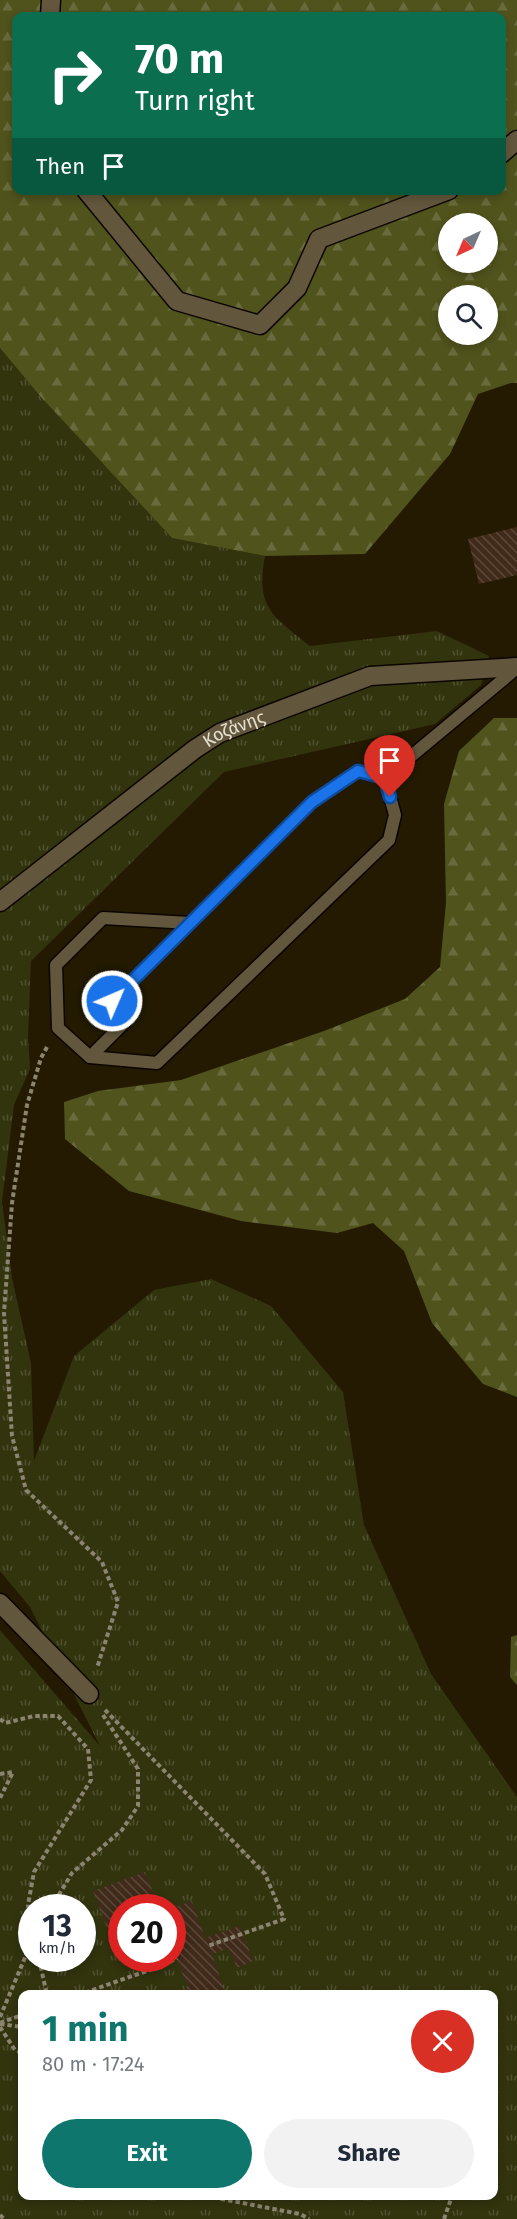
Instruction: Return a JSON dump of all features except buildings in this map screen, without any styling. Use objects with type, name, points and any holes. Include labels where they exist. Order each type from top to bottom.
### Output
[{"type":"street","points":[[90,195],[177,301],[260,325],[297,288],[319,238],[435,195]]},
{"type":"street","name":"Κοζάνης","points":[[0,902],[195,749],[220,733],[370,676],[517,668]]},
{"type":"street","points":[[0,1603],[89,1694]]},
{"type":"lane","points":[[385,778],[517,668]]},
{"type":"lane","points":[[90,1057],[130,1017],[112,1001],[312,802],[358,771],[385,778]]},
{"type":"lane","points":[[190,923],[103,918],[56,964],[58,1028],[90,1057],[157,1063],[389,840],[395,815],[385,778]]},
{"type":"path","points":[[58,1028],[41,1058],[27,1105],[12,1203],[4,1312],[12,1436],[26,1490],[102,1562],[118,1602],[89,1694]]},
{"type":"path","points":[[59,1894],[72,1873],[122,1830],[138,1806],[138,1769],[89,1694]]},
{"type":"path","points":[[89,1694],[265,1874],[284,1919],[208,1946]]},
{"type":"path","points":[[0,1719],[5,1723],[34,1716],[58,1716],[88,1749],[91,1780],[34,1872],[30,1894]]},
{"type":"path","points":[[0,1773],[12,1772],[0,1798]]},
{"type":"path","points":[[0,2017],[19,1972]]},
{"type":"path","points":[[42,1972],[45,1990]]},
{"type":"path","points":[[92,1990],[144,1972]]},
{"type":"path","points":[[0,2025],[18,2017]]},
{"type":"path","points":[[0,2025],[18,2027]]},
{"type":"path","points":[[0,2025],[18,2051]]},
{"type":"path","points":[[227,2200],[300,2214],[309,2219]]},
{"type":"path","points":[[444,2219],[451,2200]]},
{"type":"path","points":[[0,2215],[4,2219]]},
{"type":"green space","points":[[0,0],[517,0],[517,383],[478,394],[450,454],[365,554],[265,556],[172,538],[40,396],[0,348]]},
{"type":"green space","points":[[0,348],[40,396],[172,538],[265,556],[263,588],[270,609],[286,627],[310,646],[437,631],[489,656],[481,685],[435,724],[224,772],[31,961],[28,1037],[30,1069],[14,1105],[2,1202],[12,1278],[31,1363],[34,1461],[74,1356],[154,1290],[211,1279],[271,1306],[343,1392],[364,1525],[431,1674],[517,1797],[517,2219],[0,2219],[0,1630],[100,1746],[30,1607],[0,1571]]},
{"type":"green space","points":[[494,718],[517,718],[517,1397],[483,1384],[432,1323],[404,1251],[373,1223],[337,1233],[241,1221],[129,1191],[65,1139],[64,1102],[98,1091],[181,1080],[324,1031],[405,999],[440,967],[446,903],[444,804],[459,751]]},
{"type":"green space","points":[[517,1635],[517,1685],[510,1677],[511,1637]]},
{"type":"route","points":[[112,1001],[312,802],[358,771],[385,778],[390,797]]}]
